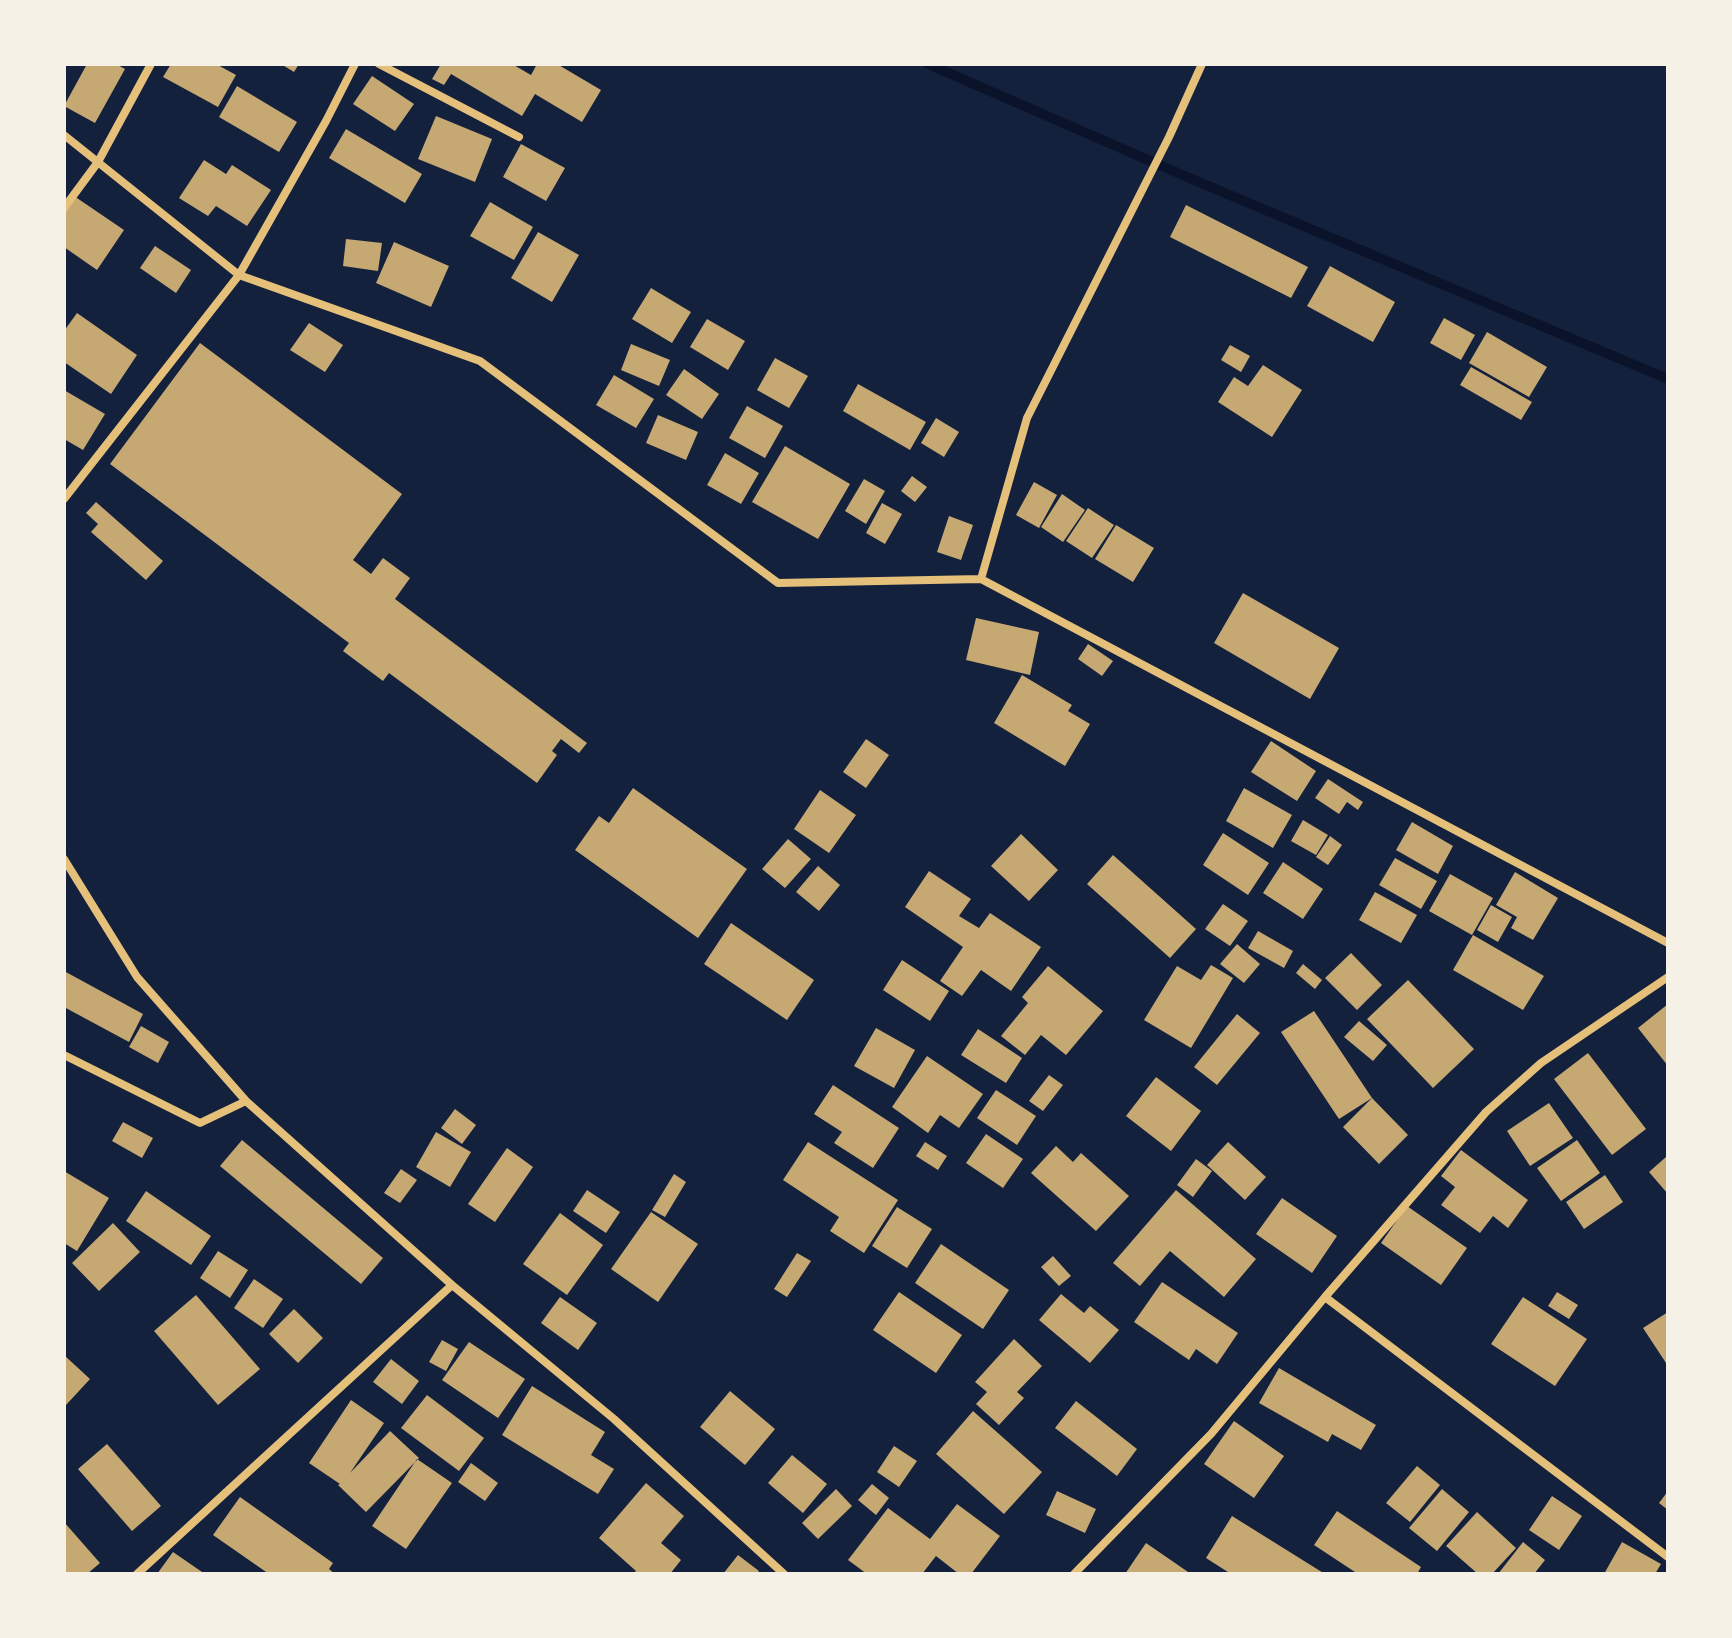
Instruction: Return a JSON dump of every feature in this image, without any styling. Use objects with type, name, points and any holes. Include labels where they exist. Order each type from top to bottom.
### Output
[{"type":"street","points":[[64,208],[98,162],[151,64]]},
{"type":"street","points":[[64,499],[239,275],[355,64]]},
{"type":"street","points":[[379,64],[519,137]]},
{"type":"street","points":[[981,579],[1027,418],[1143,183],[1169,137],[1202,64]]},
{"type":"street","points":[[64,135],[239,275],[480,361],[778,583],[981,579],[1668,943]]},
{"type":"street","points":[[64,859],[137,977],[246,1101],[452,1285],[614,1419],[784,1574]]},
{"type":"street","points":[[1074,1574],[1211,1434],[1486,1112],[1541,1063],[1668,977]]},
{"type":"street","points":[[64,1055],[200,1123],[246,1101]]},
{"type":"street","points":[[137,1574],[452,1285]]},
{"type":"street","points":[[1325,1297],[1668,1557]]},
{"type":"building","points":[[87,64],[116,64],[125,69],[95,123],[64,106]]},
{"type":"building","points":[[171,64],[216,64],[236,75],[218,107],[163,77]]},
{"type":"building","points":[[281,64],[299,64],[294,72]]},
{"type":"building","points":[[441,64],[512,64],[531,75],[537,64],[557,64],[601,90],[582,122],[535,94],[522,116],[451,74],[444,85],[432,79]]},
{"type":"building","points":[[372,76],[414,104],[395,131],[353,104]]},
{"type":"building","points":[[237,86],[297,122],[279,152],[219,117]]},
{"type":"building","points":[[436,116],[492,139],[475,182],[418,159]]},
{"type":"building","points":[[346,129],[422,174],[405,203],[329,158]]},
{"type":"building","points":[[521,144],[565,168],[546,201],[503,177]]},
{"type":"building","points":[[204,160],[226,174],[232,165],[271,190],[247,226],[216,206],[208,216],[179,198]]},
{"type":"building","points":[[74,196],[124,230],[97,270],[64,247],[64,211]]},
{"type":"building","points":[[490,202],[533,227],[514,260],[470,236]]},
{"type":"building","points":[[1186,205],[1308,267],[1291,298],[1170,237]]},
{"type":"building","points":[[538,232],[579,255],[552,302],[511,278]]},
{"type":"building","points":[[346,239],[382,243],[378,271],[343,266]]},
{"type":"building","points":[[394,242],[449,266],[431,307],[376,283]]},
{"type":"building","points":[[155,246],[191,270],[176,293],[140,268]]},
{"type":"building","points":[[1330,266],[1395,302],[1373,342],[1307,306]]},
{"type":"building","points":[[651,288],[691,312],[672,343],[632,319]]},
{"type":"building","points":[[77,313],[137,355],[111,394],[64,362],[64,331]]},
{"type":"building","points":[[1444,318],[1475,335],[1461,360],[1430,343]]},
{"type":"building","points":[[707,319],[745,341],[728,370],[690,347]]},
{"type":"building","points":[[309,323],[343,345],[325,372],[290,350]]},
{"type":"building","points":[[1487,332],[1547,367],[1529,397],[1469,363]]},
{"type":"building","points":[[200,343],[402,494],[353,560],[371,574],[383,558],[410,578],[395,599],[587,743],[579,753],[561,739],[552,751],[557,755],[537,783],[389,673],[383,681],[343,651],[349,643],[110,464]]},
{"type":"building","points":[[631,344],[670,360],[659,386],[621,370]]},
{"type":"building","points":[[1230,345],[1250,356],[1241,372],[1221,360]]},
{"type":"building","points":[[775,358],[808,376],[789,408],[757,390]]},
{"type":"building","points":[[1263,365],[1302,390],[1272,437],[1218,402],[1234,377],[1248,386]]},
{"type":"building","points":[[1471,367],[1532,402],[1521,420],[1460,385]]},
{"type":"building","points":[[684,369],[719,394],[702,419],[666,395]]},
{"type":"building","points":[[614,375],[654,399],[636,428],[596,405]]},
{"type":"building","points":[[858,384],[926,422],[910,450],[843,411]]},
{"type":"building","points":[[64,390],[105,414],[83,450],[64,439]]},
{"type":"building","points":[[747,406],[783,426],[765,458],[729,438]]},
{"type":"building","points":[[658,415],[698,432],[686,460],[646,443]]},
{"type":"building","points":[[936,418],[959,432],[944,457],[921,443]]},
{"type":"building","points":[[785,446],[850,484],[818,539],[752,502]]},
{"type":"building","points":[[725,453],[759,473],[741,504],[707,485]]},
{"type":"building","points":[[912,476],[927,487],[915,502],[901,491]]},
{"type":"building","points":[[864,479],[885,491],[866,524],[845,511]]},
{"type":"building","points":[[1034,482],[1057,495],[1039,528],[1016,515]]},
{"type":"building","points":[[1062,494],[1085,510],[1063,542],[1041,527]]},
{"type":"building","points":[[96,502],[163,561],[146,580],[91,532],[98,524],[86,513]]},
{"type":"building","points":[[882,503],[902,514],[885,544],[866,533]]},
{"type":"building","points":[[1088,508],[1114,525],[1092,558],[1066,541]]},
{"type":"building","points":[[949,516],[973,525],[961,560],[937,552]]},
{"type":"building","points":[[1116,525],[1154,548],[1133,582],[1095,559]]},
{"type":"building","points":[[1243,593],[1339,648],[1310,699],[1214,643]]},
{"type":"building","points":[[976,618],[1039,632],[1030,675],[966,660]]},
{"type":"building","points":[[1088,644],[1113,661],[1102,676],[1078,659]]},
{"type":"building","points":[[1022,675],[1072,705],[1068,711],[1090,724],[1065,766],[994,723]]},
{"type":"building","points":[[866,739],[889,755],[866,788],[843,772]]},
{"type":"building","points":[[1271,741],[1316,771],[1297,801],[1251,772]]},
{"type":"building","points":[[1328,779],[1363,802],[1358,810],[1347,802],[1339,814],[1315,798]]},
{"type":"building","points":[[633,788],[747,869],[698,938],[575,850],[599,816],[609,823]]},
{"type":"building","points":[[1244,788],[1292,815],[1273,848],[1226,821]]},
{"type":"building","points":[[820,790],[856,815],[829,853],[794,829]]},
{"type":"building","points":[[1303,820],[1328,835],[1316,855],[1291,841]]},
{"type":"building","points":[[1412,822],[1453,846],[1438,874],[1396,850]]},
{"type":"building","points":[[1223,833],[1269,863],[1248,895],[1203,865]]},
{"type":"building","points":[[1021,834],[1058,870],[1029,901],[991,866]]},
{"type":"building","points":[[1330,836],[1342,845],[1328,865],[1316,857]]},
{"type":"building","points":[[788,839],[811,859],[785,888],[762,869]]},
{"type":"building","points":[[1113,855],[1196,929],[1170,958],[1087,884]]},
{"type":"building","points":[[1395,858],[1437,881],[1421,909],[1379,885]]},
{"type":"building","points":[[1283,862],[1323,889],[1303,919],[1263,893]]},
{"type":"building","points":[[818,866],[840,885],[819,911],[796,892]]},
{"type":"building","points":[[929,871],[971,899],[959,916],[979,928],[990,913],[1041,947],[1011,991],[981,970],[962,996],[940,981],[963,947],[905,907]]},
{"type":"building","points":[[1515,872],[1558,898],[1533,940],[1511,928],[1517,917],[1496,905]]},
{"type":"building","points":[[1450,874],[1493,898],[1472,935],[1429,911]]},
{"type":"building","points":[[1375,892],[1417,915],[1401,943],[1359,920]]},
{"type":"building","points":[[1223,904],[1248,921],[1230,946],[1205,929]]},
{"type":"building","points":[[1491,905],[1512,917],[1498,942],[1477,930]]},
{"type":"building","points":[[731,923],[814,980],[787,1020],[704,964]]},
{"type":"building","points":[[1258,931],[1293,951],[1284,968],[1248,948]]},
{"type":"building","points":[[1473,935],[1544,976],[1523,1010],[1453,970]]},
{"type":"building","points":[[1237,944],[1260,964],[1244,983],[1220,964]]},
{"type":"building","points":[[1351,953],[1382,985],[1357,1010],[1325,978]]},
{"type":"building","points":[[902,960],[949,991],[930,1021],[883,990]]},
{"type":"building","points":[[1303,964],[1322,980],[1315,989],[1296,973]]},
{"type":"building","points":[[1211,965],[1233,978],[1191,1048],[1144,1020],[1177,966],[1201,980]]},
{"type":"building","points":[[1048,966],[1103,1011],[1066,1055],[1041,1035],[1025,1055],[1001,1036],[1028,1003],[1022,997]]},
{"type":"building","points":[[64,971],[143,1014],[129,1042],[64,1007]]},
{"type":"building","points":[[1408,980],[1474,1049],[1433,1088],[1367,1019]]},
{"type":"building","points":[[1668,1004],[1668,1066],[1638,1028]]},
{"type":"building","points":[[1314,1011],[1372,1098],[1339,1119],[1281,1032]]},
{"type":"building","points":[[1237,1014],[1260,1033],[1217,1085],[1194,1067]]},
{"type":"building","points":[[1359,1021],[1387,1045],[1373,1061],[1344,1037]]},
{"type":"building","points":[[141,1026],[169,1042],[158,1063],[129,1047]]},
{"type":"building","points":[[876,1028],[915,1050],[894,1088],[854,1066]]},
{"type":"building","points":[[978,1029],[1022,1058],[1006,1083],[961,1055]]},
{"type":"building","points":[[1588,1053],[1646,1129],[1612,1155],[1554,1079]]},
{"type":"building","points":[[927,1056],[983,1094],[959,1128],[940,1115],[928,1133],[892,1107]]},
{"type":"building","points":[[1049,1075],[1063,1085],[1043,1111],[1029,1101]]},
{"type":"building","points":[[1156,1077],[1201,1111],[1171,1151],[1126,1116]]},
{"type":"building","points":[[833,1085],[899,1128],[873,1168],[834,1143],[842,1132],[814,1114]]},
{"type":"building","points":[[996,1090],[1036,1116],[1017,1145],[977,1118]]},
{"type":"building","points":[[1372,1098],[1408,1135],[1379,1164],[1343,1127]]},
{"type":"building","points":[[1549,1103],[1573,1138],[1530,1166],[1507,1131]]},
{"type":"building","points":[[455,1109],[476,1125],[462,1144],[441,1128]]},
{"type":"building","points":[[123,1122],[153,1138],[142,1158],[112,1141]]},
{"type":"building","points":[[436,1132],[471,1152],[450,1187],[416,1167]]},
{"type":"building","points":[[986,1134],[1023,1159],[1003,1188],[966,1163]]},
{"type":"building","points":[[242,1140],[383,1258],[361,1284],[220,1166]]},
{"type":"building","points":[[1577,1140],[1600,1173],[1561,1201],[1537,1168]]},
{"type":"building","points":[[808,1142],[898,1200],[864,1253],[830,1231],[839,1217],[783,1180]]},
{"type":"building","points":[[925,1142],[947,1156],[938,1170],[916,1156]]},
{"type":"building","points":[[1228,1142],[1266,1177],[1245,1200],[1207,1165]]},
{"type":"building","points":[[1056,1146],[1073,1162],[1081,1153],[1129,1196],[1096,1231],[1031,1173]]},
{"type":"building","points":[[507,1148],[533,1167],[495,1222],[468,1204]]},
{"type":"building","points":[[1461,1150],[1528,1200],[1508,1228],[1493,1216],[1480,1233],[1441,1205],[1455,1187],[1441,1176]]},
{"type":"building","points":[[1666,1157],[1668,1159],[1668,1194],[1649,1172]]},
{"type":"building","points":[[1196,1159],[1212,1171],[1193,1197],[1177,1185]]},
{"type":"building","points":[[401,1169],[417,1180],[400,1203],[384,1193]]},
{"type":"building","points":[[64,1171],[109,1198],[77,1251],[64,1243]]},
{"type":"building","points":[[674,1174],[686,1182],[665,1217],[652,1210]]},
{"type":"building","points":[[1605,1175],[1623,1202],[1584,1229],[1566,1202]]},
{"type":"building","points":[[587,1190],[620,1212],[606,1233],[573,1211]]},
{"type":"building","points":[[1176,1190],[1256,1259],[1224,1297],[1170,1251],[1140,1286],[1113,1263]]},
{"type":"building","points":[[146,1191],[211,1236],[191,1265],[126,1221]]},
{"type":"building","points":[[1282,1198],[1337,1236],[1312,1273],[1256,1234]]},
{"type":"building","points":[[1407,1206],[1467,1248],[1441,1285],[1381,1243]]},
{"type":"building","points":[[897,1207],[932,1229],[907,1268],[872,1246]]},
{"type":"building","points":[[651,1212],[698,1244],[658,1302],[611,1269]]},
{"type":"building","points":[[560,1213],[603,1245],[567,1295],[523,1264]]},
{"type":"building","points":[[113,1223],[140,1252],[99,1291],[72,1263]]},
{"type":"building","points":[[941,1244],[1009,1290],[983,1329],[915,1283]]},
{"type":"building","points":[[218,1251],[248,1270],[230,1298],[200,1278]]},
{"type":"building","points":[[797,1253],[811,1261],[787,1297],[774,1289]]},
{"type":"building","points":[[1053,1256],[1071,1276],[1059,1286],[1041,1267]]},
{"type":"building","points":[[254,1279],[283,1299],[263,1328],[234,1308]]},
{"type":"building","points":[[1162,1282],[1238,1333],[1217,1364],[1196,1349],[1189,1360],[1134,1322]]},
{"type":"building","points":[[899,1292],[962,1335],[936,1373],[873,1330]]},
{"type":"building","points":[[1557,1292],[1578,1305],[1569,1319],[1548,1306]]},
{"type":"building","points":[[1061,1294],[1084,1313],[1090,1306],[1119,1330],[1090,1363],[1039,1320]]},
{"type":"building","points":[[196,1295],[260,1369],[218,1405],[154,1331]]},
{"type":"building","points":[[560,1297],[597,1323],[578,1350],[541,1323]]},
{"type":"building","points":[[1523,1297],[1587,1339],[1555,1386],[1491,1344]]},
{"type":"building","points":[[294,1309],[323,1338],[298,1363],[269,1334]]},
{"type":"building","points":[[1668,1312],[1668,1366],[1643,1328]]},
{"type":"building","points":[[1014,1339],[1042,1366],[1017,1392],[1024,1398],[999,1425],[976,1404],[987,1392],[975,1382]]},
{"type":"building","points":[[442,1340],[458,1349],[446,1371],[429,1362]]},
{"type":"building","points":[[469,1342],[525,1379],[498,1418],[442,1380]]},
{"type":"building","points":[[64,1355],[90,1379],[66,1405],[64,1403]]},
{"type":"building","points":[[391,1359],[419,1381],[402,1404],[373,1382]]},
{"type":"building","points":[[1279,1368],[1376,1425],[1361,1450],[1332,1434],[1328,1442],[1259,1403]]},
{"type":"building","points":[[532,1386],[605,1432],[591,1455],[614,1469],[598,1494],[502,1435]]},
{"type":"building","points":[[730,1391],[775,1429],[745,1465],[700,1427]]},
{"type":"building","points":[[427,1395],[484,1438],[459,1471],[401,1428]]},
{"type":"building","points":[[351,1400],[384,1423],[350,1473],[390,1431],[419,1458],[366,1512],[340,1484],[309,1463]]},
{"type":"building","points":[[1076,1401],[1137,1449],[1117,1476],[1055,1428]]},
{"type":"building","points":[[973,1411],[1042,1472],[1004,1514],[936,1454]]},
{"type":"building","points":[[1234,1421],[1284,1456],[1254,1498],[1204,1464]]},
{"type":"building","points":[[107,1444],[161,1506],[132,1531],[78,1469]]},
{"type":"building","points":[[894,1446],[917,1461],[899,1487],[877,1472]]},
{"type":"building","points":[[792,1455],[827,1484],[803,1513],[768,1483]]},
{"type":"building","points":[[417,1459],[452,1483],[406,1549],[372,1526]]},
{"type":"building","points":[[471,1463],[498,1483],[485,1501],[458,1482]]},
{"type":"building","points":[[1417,1466],[1440,1485],[1410,1522],[1386,1503]]},
{"type":"building","points":[[646,1483],[684,1516],[661,1543],[681,1560],[670,1574],[633,1574],[636,1571],[599,1538]]},
{"type":"building","points":[[872,1484],[889,1498],[876,1515],[858,1500]]},
{"type":"building","points":[[836,1489],[852,1506],[818,1539],[802,1523]]},
{"type":"building","points":[[1442,1489],[1469,1512],[1437,1551],[1409,1528]]},
{"type":"building","points":[[1057,1491],[1096,1509],[1085,1533],[1046,1515]]},
{"type":"building","points":[[1668,1491],[1668,1510],[1659,1503]]},
{"type":"building","points":[[1552,1496],[1582,1516],[1559,1550],[1529,1530]]},
{"type":"building","points":[[240,1497],[333,1563],[329,1569],[335,1574],[269,1574],[213,1535]]},
{"type":"building","points":[[957,1504],[1000,1536],[971,1574],[959,1574],[936,1556],[922,1574],[867,1574],[848,1560],[888,1508],[930,1539]]},
{"type":"building","points":[[1337,1511],[1421,1567],[1417,1574],[1358,1574],[1314,1545]]},
{"type":"building","points":[[1477,1512],[1516,1548],[1492,1574],[1478,1574],[1446,1546]]},
{"type":"building","points":[[1232,1516],[1325,1574],[1231,1574],[1206,1558]]},
{"type":"building","points":[[64,1522],[100,1563],[87,1574],[64,1574]]},
{"type":"building","points":[[1523,1542],[1545,1560],[1534,1574],[1498,1574]]},
{"type":"building","points":[[1622,1542],[1661,1564],[1655,1574],[1604,1574]]},
{"type":"building","points":[[1146,1543],[1191,1574],[1125,1574]]},
{"type":"building","points":[[173,1552],[205,1574],[157,1574]]},
{"type":"building","points":[[738,1555],[759,1571],[756,1574],[723,1574]]},
{"type":"waterway","points":[[928,64],[1194,180],[1668,379]]}]
